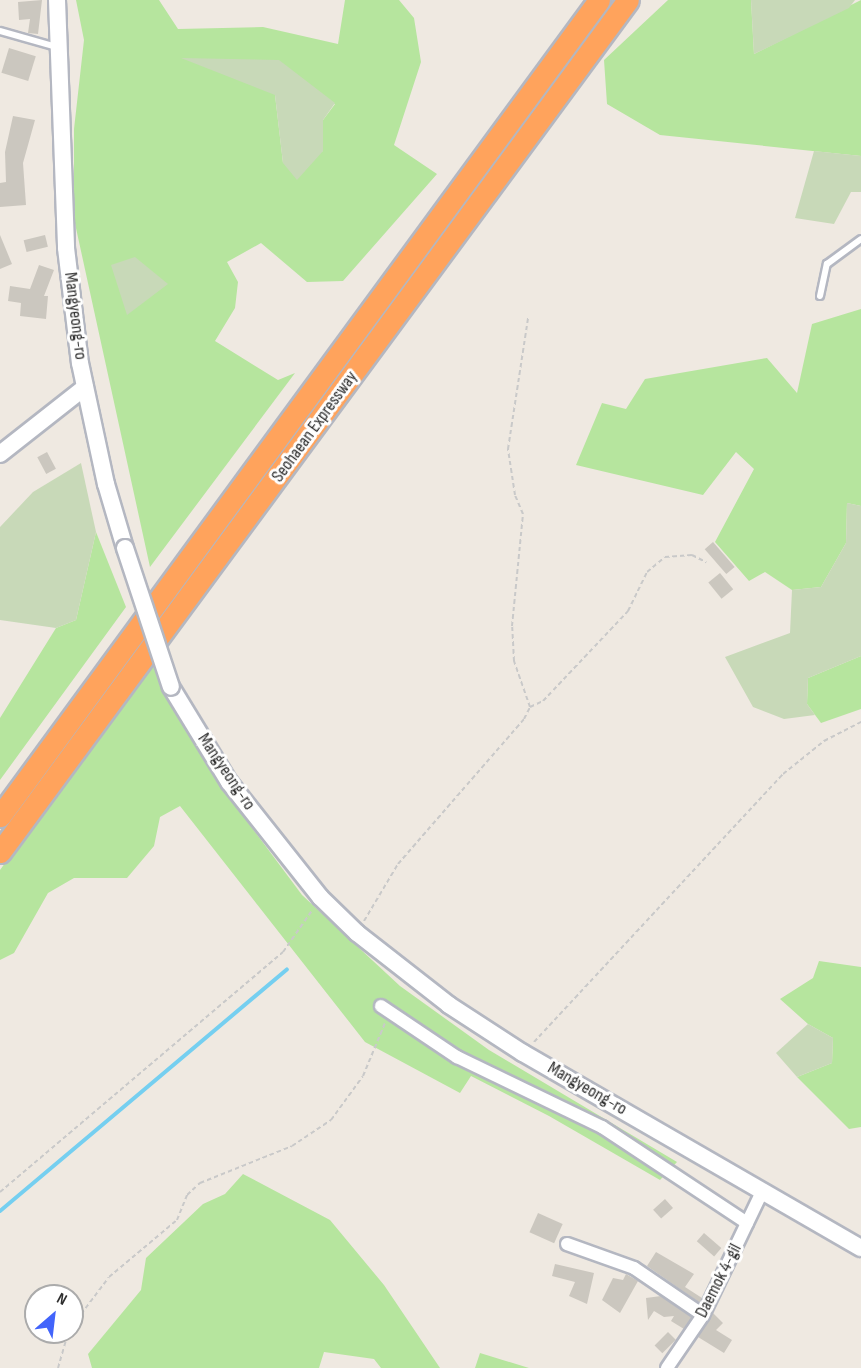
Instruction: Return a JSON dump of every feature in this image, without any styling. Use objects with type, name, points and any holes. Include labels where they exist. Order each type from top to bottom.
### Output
[{"type":"highway","name":"Seohaean Expressway","points":[[0,816],[599,0]]},
{"type":"highway","name":"Seohaean Expressway","points":[[0,852],[628,0]]},
{"type":"highway","points":[[585,58],[643,0]]},
{"type":"street","name":"Mangyeong-ro","points":[[57,0],[61,48],[66,248],[85,387],[106,484],[171,687],[229,782],[321,897],[357,933],[449,1005],[524,1053],[861,1248]]},
{"type":"street","points":[[0,454],[85,387]]},
{"type":"street","points":[[381,1006],[458,1057],[602,1127],[747,1223]]},
{"type":"street","name":"Daemok 4-gil","points":[[667,1368],[703,1316],[763,1190]]},
{"type":"street","points":[[567,1244],[634,1268],[703,1316]]},
{"type":"lane","points":[[0,32],[61,48]]},
{"type":"lane","points":[[819,296],[827,264],[861,239]]},
{"type":"path","points":[[528,318],[508,449],[514,495],[523,514],[512,626],[514,661],[530,707]]},
{"type":"path","points":[[357,933],[399,864],[524,719],[530,707],[543,701],[628,611],[647,572],[665,557],[692,555],[706,562]]},
{"type":"path","points":[[524,1053],[783,774],[824,741],[861,722]]},
{"type":"path","points":[[0,1192],[283,952],[321,897]]},
{"type":"path","points":[[84,1311],[110,1277],[177,1220],[187,1195],[200,1183],[292,1146],[331,1120],[363,1076],[380,1032],[392,1014]]},
{"type":"path","points":[[58,1368],[65,1344]]},
{"type":"green space","points":[[76,0],[159,0],[178,29],[263,27],[338,44],[345,0],[399,0],[414,18],[421,62],[394,145],[437,174],[343,281],[307,282],[261,243],[227,262],[238,282],[235,308],[215,341],[278,380],[295,373],[150,567],[74,219],[74,129],[84,40]],"holes":[[[275,95],[335,104],[323,120],[323,151],[283,163]]]},
{"type":"green space","points":[[668,0],[751,0],[754,54],[861,0],[861,156],[660,135],[607,104],[604,60]]},
{"type":"green space","points":[[751,0],[855,0],[849,8],[754,54]]},
{"type":"green space","points":[[181,58],[279,60],[335,103],[323,120],[323,151],[297,180],[283,163],[275,95]]},
{"type":"green space","points":[[814,151],[861,156],[861,192],[851,192],[834,224],[795,218]]},
{"type":"green space","points":[[135,257],[168,284],[127,315],[111,265]]},
{"type":"green space","points":[[861,309],[861,506],[847,503],[846,543],[821,587],[792,590],[765,572],[749,581],[715,542],[754,469],[736,452],[703,495],[576,465],[602,403],[626,409],[645,379],[767,358],[797,393],[812,324]]},
{"type":"green space","points":[[81,463],[96,532],[76,620],[56,628],[0,620],[0,527],[33,492]]},
{"type":"green space","points":[[847,503],[861,506],[861,656],[808,678],[807,704],[815,715],[784,719],[753,707],[725,657],[790,633],[792,590],[821,587],[846,543]]},
{"type":"green space","points":[[96,532],[126,607],[0,780],[0,718],[56,628],[76,620]]},
{"type":"green space","points":[[861,656],[861,709],[821,723],[807,704],[808,678]]},
{"type":"green space","points":[[151,662],[215,778],[302,895],[400,986],[489,1050],[677,1162],[660,1180],[549,1116],[471,1076],[460,1093],[365,1042],[180,806],[160,817],[154,846],[127,878],[74,878],[48,893],[14,953],[0,960],[0,870]]},
{"type":"green space","points":[[819,961],[861,967],[861,1127],[849,1129],[797,1077],[832,1063],[833,1038],[808,1024],[780,999],[813,978]]},
{"type":"green space","points":[[808,1024],[833,1038],[832,1063],[797,1077],[776,1053]]},
{"type":"green space","points":[[243,1174],[330,1220],[384,1285],[440,1368],[381,1368],[374,1359],[324,1352],[319,1368],[92,1368],[88,1354],[141,1290],[146,1258],[203,1204],[225,1194]]},
{"type":"green space","points":[[480,1353],[529,1368],[475,1368]]},
{"type":"building","points":[[42,0],[38,34],[28,33],[30,19],[19,20],[18,2]]},
{"type":"building","points":[[9,48],[36,56],[28,81],[1,73]]},
{"type":"building","points":[[13,116],[35,120],[23,163],[26,205],[0,207],[0,183],[6,182],[5,152]]},
{"type":"building","points":[[0,235],[12,264],[0,269]]},
{"type":"building","points":[[45,235],[48,247],[27,252],[24,240]]},
{"type":"building","points":[[39,265],[54,270],[44,296],[48,296],[46,319],[20,316],[21,303],[8,301],[10,286],[30,289]]},
{"type":"building","points":[[47,452],[56,469],[46,474],[37,457]]},
{"type":"building","points":[[713,542],[735,567],[726,574],[705,549]]},
{"type":"building","points":[[720,573],[733,589],[722,599],[708,582]]},
{"type":"building","points":[[665,1199],[673,1208],[661,1219],[653,1210]]},
{"type":"building","points":[[538,1213],[563,1224],[554,1243],[529,1232]]},
{"type":"building","points":[[704,1233],[721,1248],[714,1256],[697,1241]]},
{"type":"building","points":[[656,1252],[694,1274],[685,1287],[702,1298],[700,1303],[647,1266]]},
{"type":"building","points":[[555,1264],[594,1273],[587,1304],[569,1296],[575,1282],[552,1276]]},
{"type":"building","points":[[626,1274],[638,1281],[620,1313],[602,1300],[613,1278],[623,1280]]},
{"type":"building","points":[[661,1296],[692,1317],[684,1329],[671,1321],[674,1316],[664,1317],[654,1311],[648,1320],[646,1298]]},
{"type":"building","points":[[713,1313],[723,1323],[716,1330],[732,1340],[724,1353],[698,1337]]},
{"type":"building","points":[[668,1332],[676,1340],[662,1353],[655,1345]]},
{"type":"waterway","points":[[0,1211],[287,969]]}]
